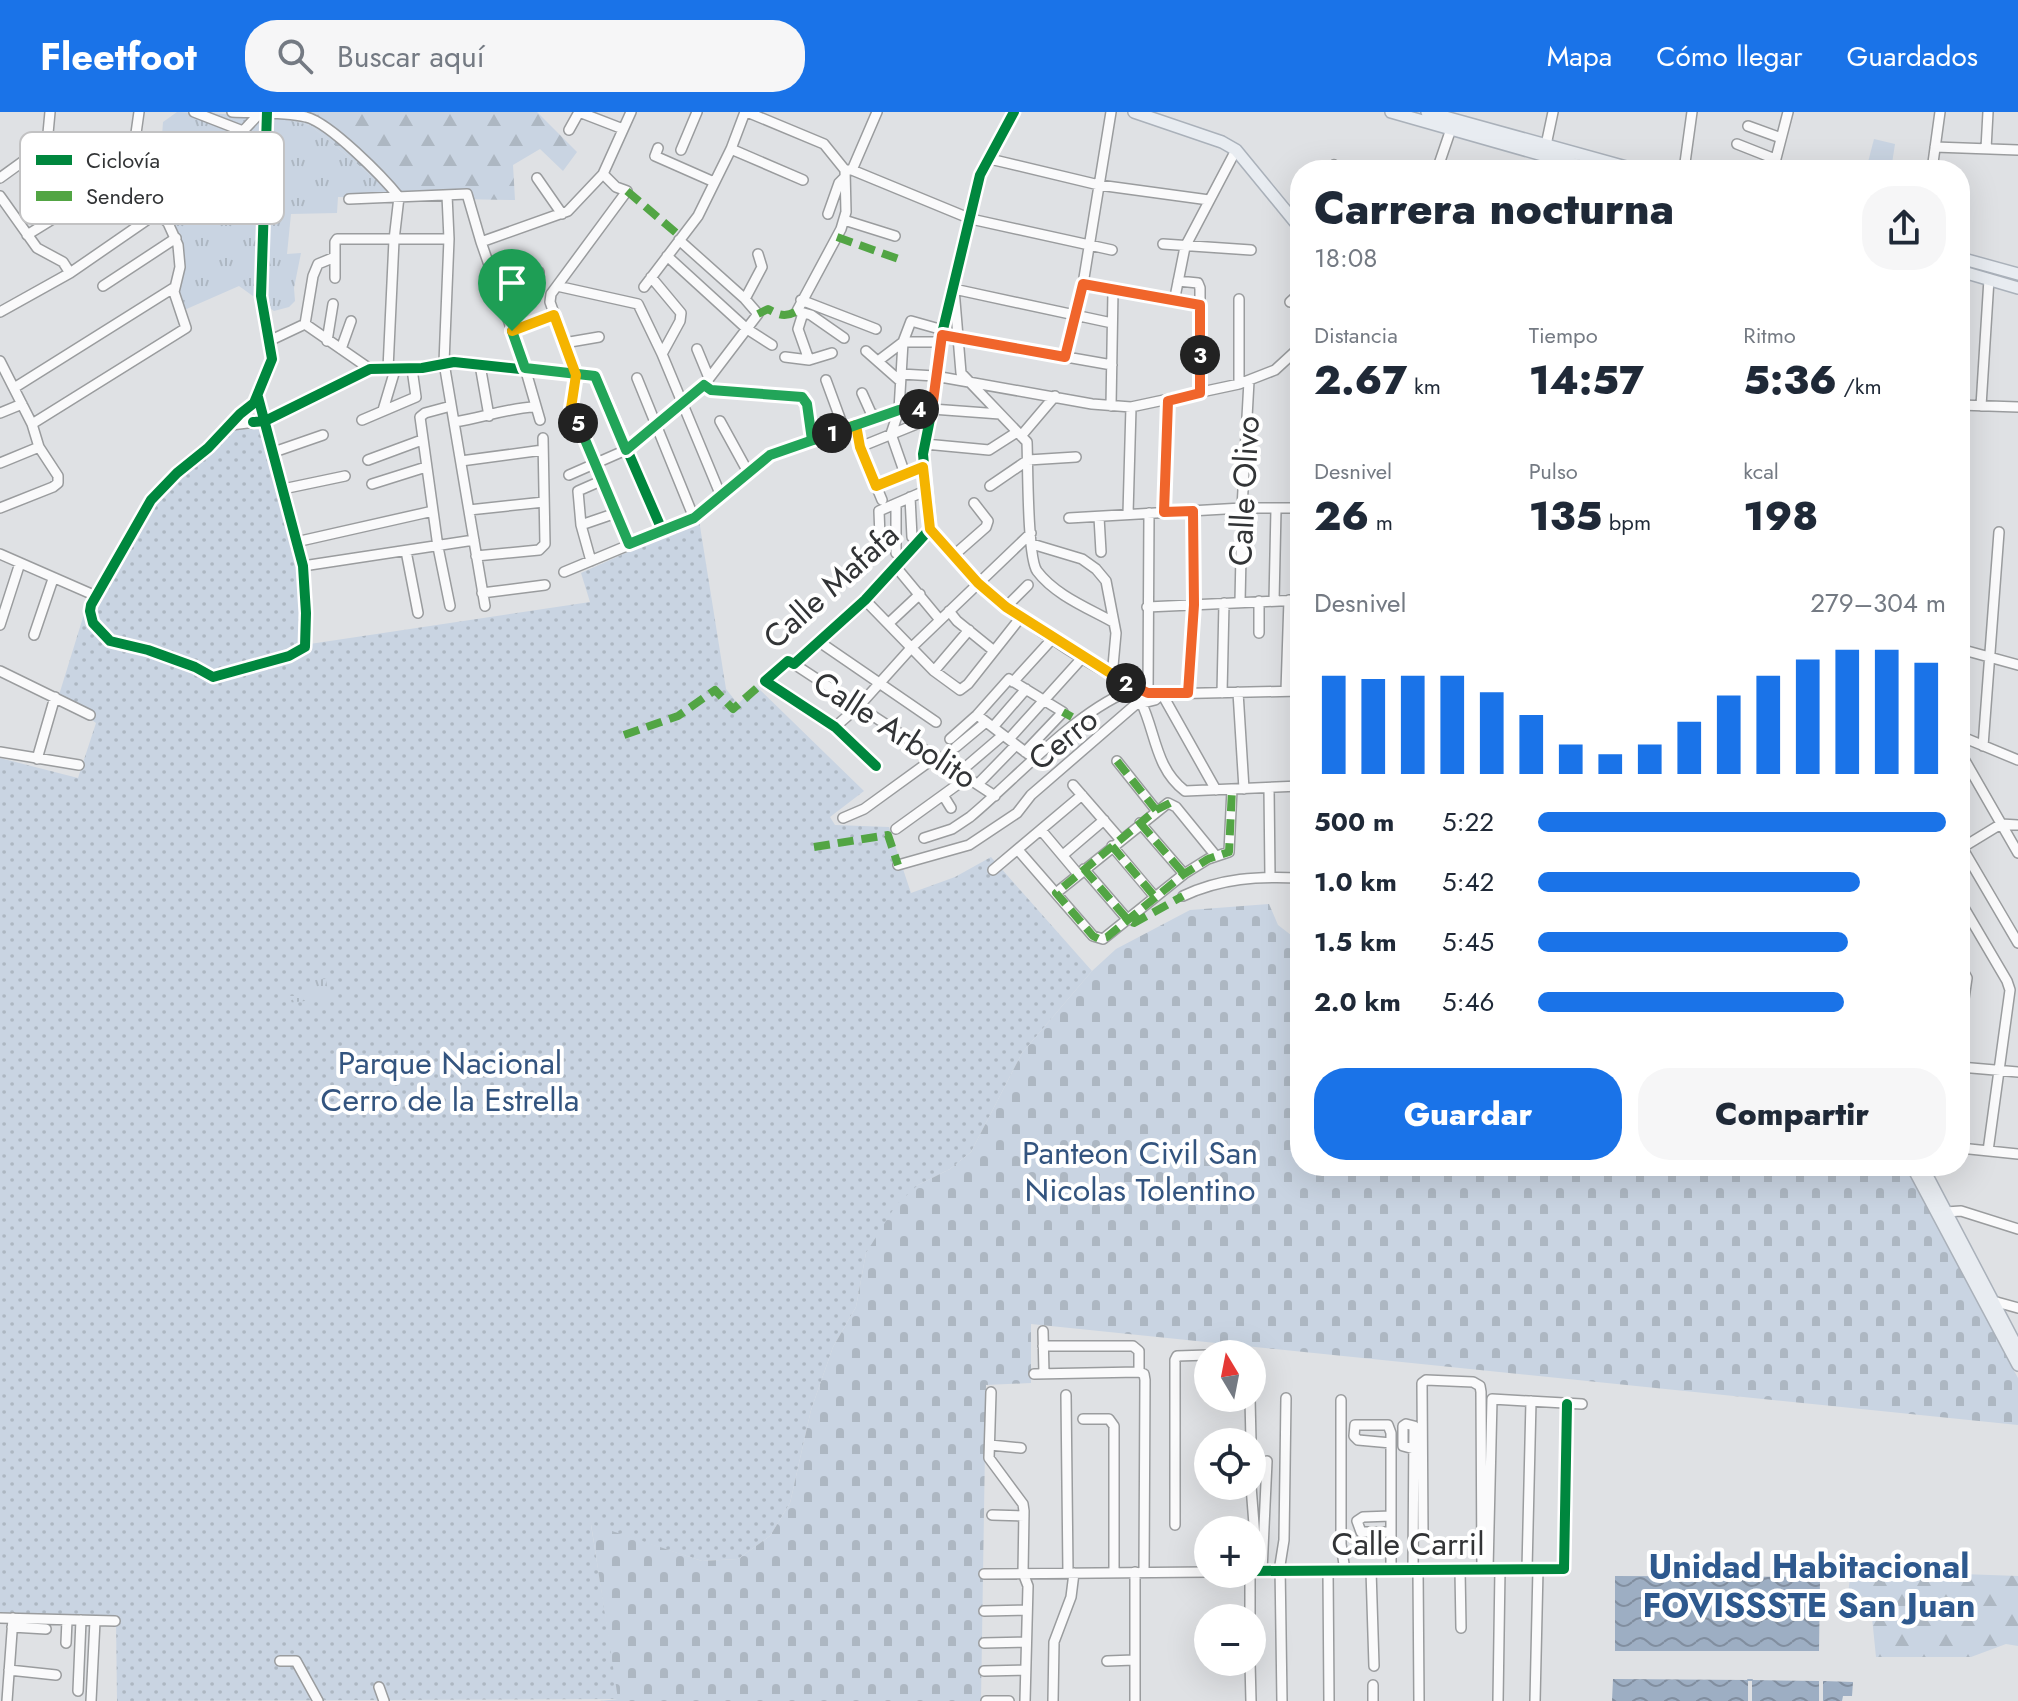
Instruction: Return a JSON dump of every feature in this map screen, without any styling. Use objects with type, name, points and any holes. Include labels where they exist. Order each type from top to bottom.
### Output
[{"type":"main road","points":[[1134,112],[1222,142],[1236,150],[1290,216]]},
{"type":"main road","points":[[1391,112],[1546,145],[1601,160]]},
{"type":"main road","points":[[1427,112],[1452,124],[1564,160]]},
{"type":"main road","points":[[1970,261],[2018,274]]},
{"type":"main road","points":[[1970,274],[2018,288]]},
{"type":"main road","points":[[1918,1176],[2018,1349]]},
{"type":"main road","points":[[1927,1176],[2018,1365]]},
{"type":"street","points":[[48,132],[50,112]]},
{"type":"street","points":[[136,132],[139,112]]},
{"type":"street","points":[[196,112],[243,131],[264,113]]},
{"type":"street","points":[[232,112],[309,117],[329,129],[399,197],[394,240],[392,370],[383,410]]},
{"type":"street","points":[[569,130],[579,112],[623,129]]},
{"type":"street","points":[[481,242],[562,214],[603,174],[631,112]]},
{"type":"street","points":[[681,150],[697,112]]},
{"type":"street","points":[[644,287],[698,216],[746,112],[824,144],[847,173],[971,219],[1112,250]]},
{"type":"street","points":[[828,214],[839,183],[877,112]]},
{"type":"street","name":"Calle Mafafa","points":[[835,727],[765,681],[788,661],[794,664],[865,600],[930,529],[923,467],[942,336],[980,175],[1014,112]]},
{"type":"street","points":[[1065,357],[1083,284],[1111,112]]},
{"type":"street","points":[[1546,145],[1553,112]]},
{"type":"street","points":[[1685,160],[1692,112]]},
{"type":"street","points":[[1737,144],[1775,159],[1788,112]]},
{"type":"street","points":[[1933,160],[1940,112]]},
{"type":"street","points":[[1986,149],[1988,112]]},
{"type":"street","points":[[1440,160],[1452,124]]},
{"type":"street","points":[[1748,126],[1781,138]]},
{"type":"street","points":[[1935,147],[2018,150]]},
{"type":"street","points":[[658,148],[655,156],[714,182]]},
{"type":"street","points":[[731,149],[803,180]]},
{"type":"street","points":[[1174,302],[1185,247],[1236,150]]},
{"type":"street","points":[[990,159],[1099,185],[1209,200]]},
{"type":"street","points":[[0,178],[20,164]]},
{"type":"street","points":[[809,360],[798,329],[801,300],[841,229],[846,212],[847,173]]},
{"type":"street","points":[[603,174],[616,187],[627,191],[550,298],[576,375],[571,408],[629,544]]},
{"type":"street","points":[[537,178],[562,214]]},
{"type":"street","points":[[349,199],[467,194],[540,420]]},
{"type":"street","points":[[447,195],[449,239],[444,363],[485,606]]},
{"type":"street","points":[[0,196],[4,211],[37,248],[63,262],[70,273]]},
{"type":"street","points":[[844,220],[895,236]]},
{"type":"street","points":[[27,235],[45,224]]},
{"type":"street","points":[[0,312],[70,273],[141,224]]},
{"type":"street","points":[[32,424],[186,328],[175,287],[180,267],[176,238],[169,224]]},
{"type":"street","points":[[258,397],[303,566],[305,647],[299,652],[213,677],[148,650],[105,639],[90,618],[91,605],[151,500],[258,397],[272,359],[261,296],[262,224]]},
{"type":"street","points":[[103,286],[176,238]]},
{"type":"street","points":[[335,278],[337,239],[449,239]]},
{"type":"street","points":[[569,475],[626,450],[656,427],[706,382],[758,314],[679,240]]},
{"type":"street","points":[[1163,244],[1251,250]]},
{"type":"street","points":[[745,299],[762,267],[758,254]]},
{"type":"street","points":[[667,256],[747,329],[772,345]]},
{"type":"street","points":[[305,324],[318,264],[335,257]]},
{"type":"street","points":[[496,288],[539,272]]},
{"type":"street","points":[[651,277],[681,313],[680,321],[662,354]]},
{"type":"street","points":[[1981,406],[1989,279]]},
{"type":"street","points":[[1178,281],[1198,283],[1200,393]]},
{"type":"street","points":[[1083,284],[1200,305]]},
{"type":"street","points":[[557,286],[638,304],[721,496]]},
{"type":"street","points":[[8,383],[175,287]]},
{"type":"street","points":[[1112,323],[954,289],[961,373],[1027,442],[1026,480],[1035,569],[1058,591],[1113,622]]},
{"type":"street","points":[[1111,406],[1113,291]]},
{"type":"street","name":"Calle Olivo","points":[[1239,299],[1244,382],[1240,602]]},
{"type":"street","points":[[801,300],[876,329]]},
{"type":"street","points":[[327,341],[333,304]]},
{"type":"street","points":[[800,312],[811,315],[844,338]]},
{"type":"street","points":[[512,331],[554,315]]},
{"type":"street","points":[[341,349],[351,321]]},
{"type":"street","points":[[905,474],[891,434],[899,410],[903,342],[911,321],[942,336]]},
{"type":"street","points":[[269,341],[305,324]]},
{"type":"street","points":[[305,324],[370,369]]},
{"type":"street","points":[[878,361],[903,342],[942,336],[1112,365]]},
{"type":"street","points":[[564,343],[599,337]]},
{"type":"street","points":[[785,357],[809,360],[828,354],[821,344]]},
{"type":"street","points":[[697,349],[711,390],[802,397],[807,404],[812,440]]},
{"type":"street","points":[[866,351],[901,378],[935,376],[1131,407],[1244,382],[1275,370],[1290,356]]},
{"type":"street","points":[[0,361],[8,383],[32,424],[39,447],[58,476],[58,483],[0,508]]},
{"type":"street","points":[[231,425],[265,421],[370,369],[412,369],[454,362],[595,376],[662,530]]},
{"type":"street","points":[[480,365],[489,416]]},
{"type":"street","points":[[362,420],[416,397],[412,369]]},
{"type":"street","points":[[637,378],[694,518]]},
{"type":"street","points":[[826,380],[844,429]]},
{"type":"street","points":[[862,393],[871,413],[880,417]]},
{"type":"street","points":[[925,444],[989,450],[1019,434],[1055,396]]},
{"type":"street","points":[[1164,512],[1168,401]]},
{"type":"street","points":[[0,413],[22,404]]},
{"type":"street","points":[[1970,405],[2018,407]]},
{"type":"street","points":[[450,606],[438,547],[421,414],[451,406]]},
{"type":"street","points":[[454,422],[489,416],[509,408],[535,407]]},
{"type":"street","points":[[1128,514],[1131,407]]},
{"type":"street","points":[[564,572],[694,518],[770,455],[899,410],[930,414],[1000,414]]},
{"type":"street","points":[[860,447],[930,414]]},
{"type":"street","points":[[720,421],[748,472]]},
{"type":"street","points":[[856,425],[860,447],[882,500]]},
{"type":"street","points":[[274,452],[323,435]]},
{"type":"street","points":[[476,556],[539,550],[545,544],[543,438]]},
{"type":"street","points":[[368,460],[422,440]]},
{"type":"street","points":[[0,463],[39,447]]},
{"type":"street","points":[[461,461],[543,450]]},
{"type":"street","points":[[990,486],[1028,460],[1076,457]]},
{"type":"street","points":[[372,484],[426,467]]},
{"type":"street","points":[[876,486],[923,467]]},
{"type":"street","points":[[283,489],[345,476]]},
{"type":"street","points":[[591,561],[581,525],[578,491],[603,480]]},
{"type":"street","points":[[880,537],[879,511],[925,491]]},
{"type":"street","points":[[910,497],[912,537]]},
{"type":"street","points":[[469,510],[544,502]]},
{"type":"street","points":[[953,556],[986,527],[988,521],[974,503]]},
{"type":"street","points":[[896,504],[896,553]]},
{"type":"street","points":[[984,514],[992,505]]},
{"type":"street","points":[[1069,518],[1242,508],[1290,508]]},
{"type":"street","points":[[1274,601],[1276,509]]},
{"type":"street","points":[[296,542],[433,511]]},
{"type":"street","points":[[1188,693],[1194,605],[1193,511]]},
{"type":"street","points":[[581,525],[616,513]]},
{"type":"street","points":[[1149,513],[1144,698],[1160,762],[1185,791],[1290,787]]},
{"type":"street","points":[[1099,517],[1101,552]]},
{"type":"street","points":[[930,529],[978,583],[1006,607],[1112,677],[1137,688],[1144,698]]},
{"type":"street","points":[[1983,746],[1999,532]]},
{"type":"street","points":[[876,766],[835,727],[978,583],[1032,538]]},
{"type":"street","points":[[1032,538],[1069,553],[1096,569],[1106,581],[1113,622],[1115,657],[1112,677]]},
{"type":"street","points":[[303,566],[474,540]]},
{"type":"street","points":[[406,551],[418,613]]},
{"type":"street","points":[[0,554],[96,596]]},
{"type":"street","points":[[0,625],[20,563]]},
{"type":"street","points":[[896,567],[940,620]]},
{"type":"street","points":[[34,635],[53,579]]},
{"type":"street","points":[[482,593],[545,585]]},
{"type":"street","points":[[1006,607],[1028,585]]},
{"type":"street","points":[[889,623],[920,594]]},
{"type":"street","points":[[865,600],[934,671],[960,690],[1021,617]]},
{"type":"street","points":[[1147,607],[1290,600]]},
{"type":"street","points":[[1259,601],[1259,633]]},
{"type":"street","points":[[1222,693],[1224,603]]},
{"type":"street","points":[[949,611],[994,651]]},
{"type":"street","points":[[1286,691],[1290,625]]},
{"type":"street","points":[[934,671],[969,630]]},
{"type":"street","points":[[1013,682],[1053,638]]},
{"type":"street","points":[[1274,638],[1288,638]]},
{"type":"street","points":[[818,641],[936,722]]},
{"type":"street","points":[[1970,652],[2018,665]]},
{"type":"street","points":[[978,784],[1009,740],[1083,657]]},
{"type":"street","name":"Calle Arbolito","points":[[794,664],[995,796]]},
{"type":"street","points":[[0,671],[90,715]]},
{"type":"street","points":[[985,721],[1009,679],[1063,712],[1025,752]]},
{"type":"street","name":"Cerro","points":[[924,838],[952,829],[995,796],[1079,722],[1137,688]]},
{"type":"street","points":[[953,743],[1026,689]]},
{"type":"street","points":[[898,865],[969,845],[1017,813],[1031,795],[1144,698],[1162,694],[1290,691]]},
{"type":"street","points":[[1238,692],[1244,789]]},
{"type":"street","points":[[1162,694],[1216,790]]},
{"type":"street","points":[[37,759],[55,697]]},
{"type":"street","points":[[985,721],[1035,760]]},
{"type":"street","points":[[968,765],[1009,740]]},
{"type":"street","points":[[1970,740],[2018,760]]},
{"type":"street","points":[[0,752],[79,765]]},
{"type":"street","points":[[843,818],[864,809],[937,756]]},
{"type":"street","points":[[1117,761],[1156,810]]},
{"type":"street","points":[[1970,770],[2018,853]]},
{"type":"street","points":[[896,829],[968,777]]},
{"type":"street","points":[[1073,785],[1104,820],[1116,843],[1155,897]]},
{"type":"street","points":[[1269,788],[1270,877]]},
{"type":"street","points":[[1018,850],[1093,936],[1099,939],[1107,937],[1184,874],[1231,849],[1232,789]]},
{"type":"street","points":[[943,795],[951,808]]},
{"type":"street","points":[[993,870],[1082,795]]},
{"type":"street","points":[[1056,893],[1156,810],[1170,803],[1216,856]]},
{"type":"street","points":[[1063,855],[1104,820]]},
{"type":"street","points":[[1140,823],[1184,874]]},
{"type":"street","points":[[1970,842],[2001,824],[2018,825]]},
{"type":"street","points":[[1041,830],[1128,920]]},
{"type":"street","points":[[1970,862],[2018,943]]},
{"type":"street","points":[[1183,896],[1207,885],[1237,879],[1290,878]]},
{"type":"street","points":[[1970,918],[2014,990],[1988,1151]]},
{"type":"street","points":[[1970,1068],[2018,1072]]},
{"type":"street","points":[[1970,1149],[2018,1154]]},
{"type":"street","points":[[1946,1212],[1961,1211],[2018,1229]]},
{"type":"street","points":[[1989,1303],[2018,1308]]},
{"type":"street","points":[[1043,1331],[1039,1374],[1144,1374],[1135,1701]]},
{"type":"street","points":[[1043,1346],[1133,1346],[1139,1351],[1139,1372]]},
{"type":"street","points":[[1175,1525],[1175,1360],[1177,1356],[1194,1355]]},
{"type":"street","points":[[1423,1533],[1422,1383],[1426,1380],[1473,1382],[1480,1386],[1481,1392],[1485,1569]]},
{"type":"street","points":[[991,1392],[991,1464],[1023,1504],[1023,1573],[1028,1586],[1025,1701]]},
{"type":"street","points":[[1053,1701],[1054,1642],[1071,1597],[1066,1395]]},
{"type":"street","points":[[1282,1701],[1280,1565],[1284,1540],[1286,1398]]},
{"type":"street","points":[[1485,1569],[1492,1399],[1582,1404]]},
{"type":"street","points":[[1341,1400],[1341,1544],[1345,1571]]},
{"type":"street","points":[[1531,1401],[1535,1701]]},
{"type":"street","name":"Calle Carril","points":[[1266,1572],[1564,1569],[1567,1404]]},
{"type":"street","points":[[1083,1419],[1109,1419],[1114,1426],[1114,1572]]},
{"type":"street","points":[[1391,1443],[1391,1570]]},
{"type":"street","points":[[990,1445],[1021,1448]]},
{"type":"street","points":[[1414,1449],[1419,1701]]},
{"type":"street","points":[[1261,1516],[1267,1461]]},
{"type":"street","points":[[992,1515],[1024,1516]]},
{"type":"street","points":[[1391,1516],[1363,1517],[1357,1521],[1361,1532],[1391,1532]]},
{"type":"street","points":[[1498,1701],[1500,1569]]},
{"type":"street","points":[[1371,1570],[1374,1666]]},
{"type":"street","points":[[1460,1570],[1461,1628]]},
{"type":"street","points":[[1328,1571],[1329,1701]]},
{"type":"street","points":[[984,1574],[1194,1572]]},
{"type":"street","points":[[984,1611],[1027,1610]]},
{"type":"street","points":[[0,1618],[46,1629]]},
{"type":"street","points":[[66,1643],[67,1620]]},
{"type":"street","points":[[78,1691],[81,1620]]},
{"type":"street","points":[[91,1701],[95,1621]]},
{"type":"street","points":[[13,1623],[115,1621]]},
{"type":"street","points":[[7,1701],[13,1623]]},
{"type":"street","points":[[984,1643],[1026,1642]]},
{"type":"street","points":[[1107,1661],[1134,1660]]},
{"type":"street","points":[[280,1661],[296,1661],[318,1701]]},
{"type":"street","points":[[9,1670],[56,1675]]},
{"type":"street","points":[[984,1671],[1025,1670]]},
{"type":"street","points":[[1250,1676],[1251,1701]]},
{"type":"street","points":[[1373,1685],[1373,1701]]},
{"type":"street","points":[[379,1687],[384,1701]]},
{"type":"street","points":[[986,1701],[1009,1701]]},
{"type":"green space","points":[[177,112],[268,116],[310,125],[398,198],[338,197],[337,213],[291,214],[287,254],[301,253],[294,288],[295,301],[289,307],[274,311],[239,286],[182,311],[177,293],[180,238],[171,224],[284,224],[284,132],[162,132],[163,122]]},
{"type":"green space","points":[[268,112],[537,112],[577,152],[563,171],[540,149],[513,165],[515,200],[398,198],[310,125],[268,116]]},
{"type":"green space","points":[[1874,139],[1895,144],[1893,160],[1869,160]]},
{"type":"green space","name":"Parque Nacional Cerro de la Estrella","points":[[259,411],[306,574],[303,645],[590,602],[581,573],[699,520],[726,689],[738,704],[756,686],[864,791],[830,817],[835,825],[889,827],[911,893],[955,877],[991,857],[1092,971],[1022,1053],[971,1152],[950,1169],[918,1185],[866,1253],[856,1307],[833,1347],[811,1410],[790,1503],[770,1536],[738,1559],[702,1561],[591,1525],[619,1699],[117,1701],[116,1620],[0,1615],[0,758],[78,778],[96,723],[59,695],[89,598],[152,504],[216,442]]},
{"type":"green space","name":"Panteon Civil San Nicolas Tolentino","points":[[1269,904],[1278,925],[1290,934],[1290,1176],[1910,1176],[2018,1378],[2018,1425],[1266,1348],[1266,1340],[1194,1341],[1031,1324],[1031,1383],[986,1385],[981,1701],[600,1701],[618,1699],[591,1524],[702,1561],[738,1559],[770,1536],[790,1503],[811,1410],[833,1347],[856,1307],[866,1253],[896,1205],[918,1185],[950,1169],[971,1152],[1022,1053],[1092,971],[1116,949],[1190,910]]},
{"type":"green space","points":[[326,979],[329,1000],[320,1004],[315,1000],[286,1003],[287,996],[303,996],[313,980]]},
{"type":"green space","points":[[1851,1570],[2018,1576],[2018,1646],[2006,1644],[1971,1657],[1876,1657],[1870,1598],[1848,1594]]},
{"type":"water","points":[[1615,1576],[1820,1577],[1819,1651],[1615,1651]]},
{"type":"water","points":[[1613,1679],[1748,1680],[1748,1701],[1612,1701]]},
{"type":"water","points":[[1752,1680],[1819,1681],[1819,1701],[1752,1701]]},
{"type":"water","points":[[1823,1681],[1853,1682],[1852,1696],[1843,1696],[1842,1701],[1823,1701]]},
{"type":"marked path","points":[[627,191],[681,237]]},
{"type":"marked path","points":[[837,237],[904,261]]},
{"type":"marked path","points":[[758,314],[768,309],[782,315],[797,311]]},
{"type":"marked path","points":[[624,735],[678,716],[715,690],[733,709],[765,681]]},
{"type":"marked path","points":[[1063,712],[1072,717]]},
{"type":"marked path","points":[[1117,761],[1156,810]]},
{"type":"marked path","points":[[1170,803],[1156,810],[1056,893],[1093,936],[1099,939],[1107,937],[1184,874],[1208,859],[1229,852],[1232,789]]},
{"type":"marked path","points":[[1140,823],[1184,874]]},
{"type":"marked path","points":[[814,847],[888,835],[898,865]]},
{"type":"marked path","points":[[1112,846],[1155,897]]},
{"type":"marked path","points":[[1084,869],[1134,923],[1183,896]]},
{"type":"cycle path","points":[[266,132],[267,112]]},
{"type":"cycle path","points":[[876,766],[835,727],[765,681],[788,661],[794,664],[865,600],[930,529],[923,454],[940,342],[980,175],[1014,112]]},
{"type":"cycle path","points":[[258,397],[303,566],[305,647],[289,656],[213,677],[148,650],[110,641],[93,623],[91,605],[151,500],[254,403],[272,359],[261,296],[263,224]]},
{"type":"cycle path","points":[[253,422],[265,421],[370,369],[422,368],[454,362],[595,376],[662,530]]},
{"type":"cycle path","points":[[1266,1571],[1564,1569],[1567,1404]]},
{"type":"district","name":"Unidad Habitacional FOVISSSTE San Juan","points":[[1809,1586]]},
{"type":"route","points":[[512,331],[525,368],[576,375],[592,374],[595,376],[626,450],[704,385],[711,390],[802,397],[807,404],[812,440],[856,425],[860,447],[876,486],[923,467],[930,529],[978,583],[1006,607],[1112,677],[1148,693],[1188,693],[1194,605],[1193,511],[1164,512],[1168,401],[1200,393],[1200,305],[1083,284],[1065,357],[942,335],[932,409],[899,410],[812,440],[770,455],[694,518],[629,544],[571,408],[576,375],[554,315],[512,331]]}]
